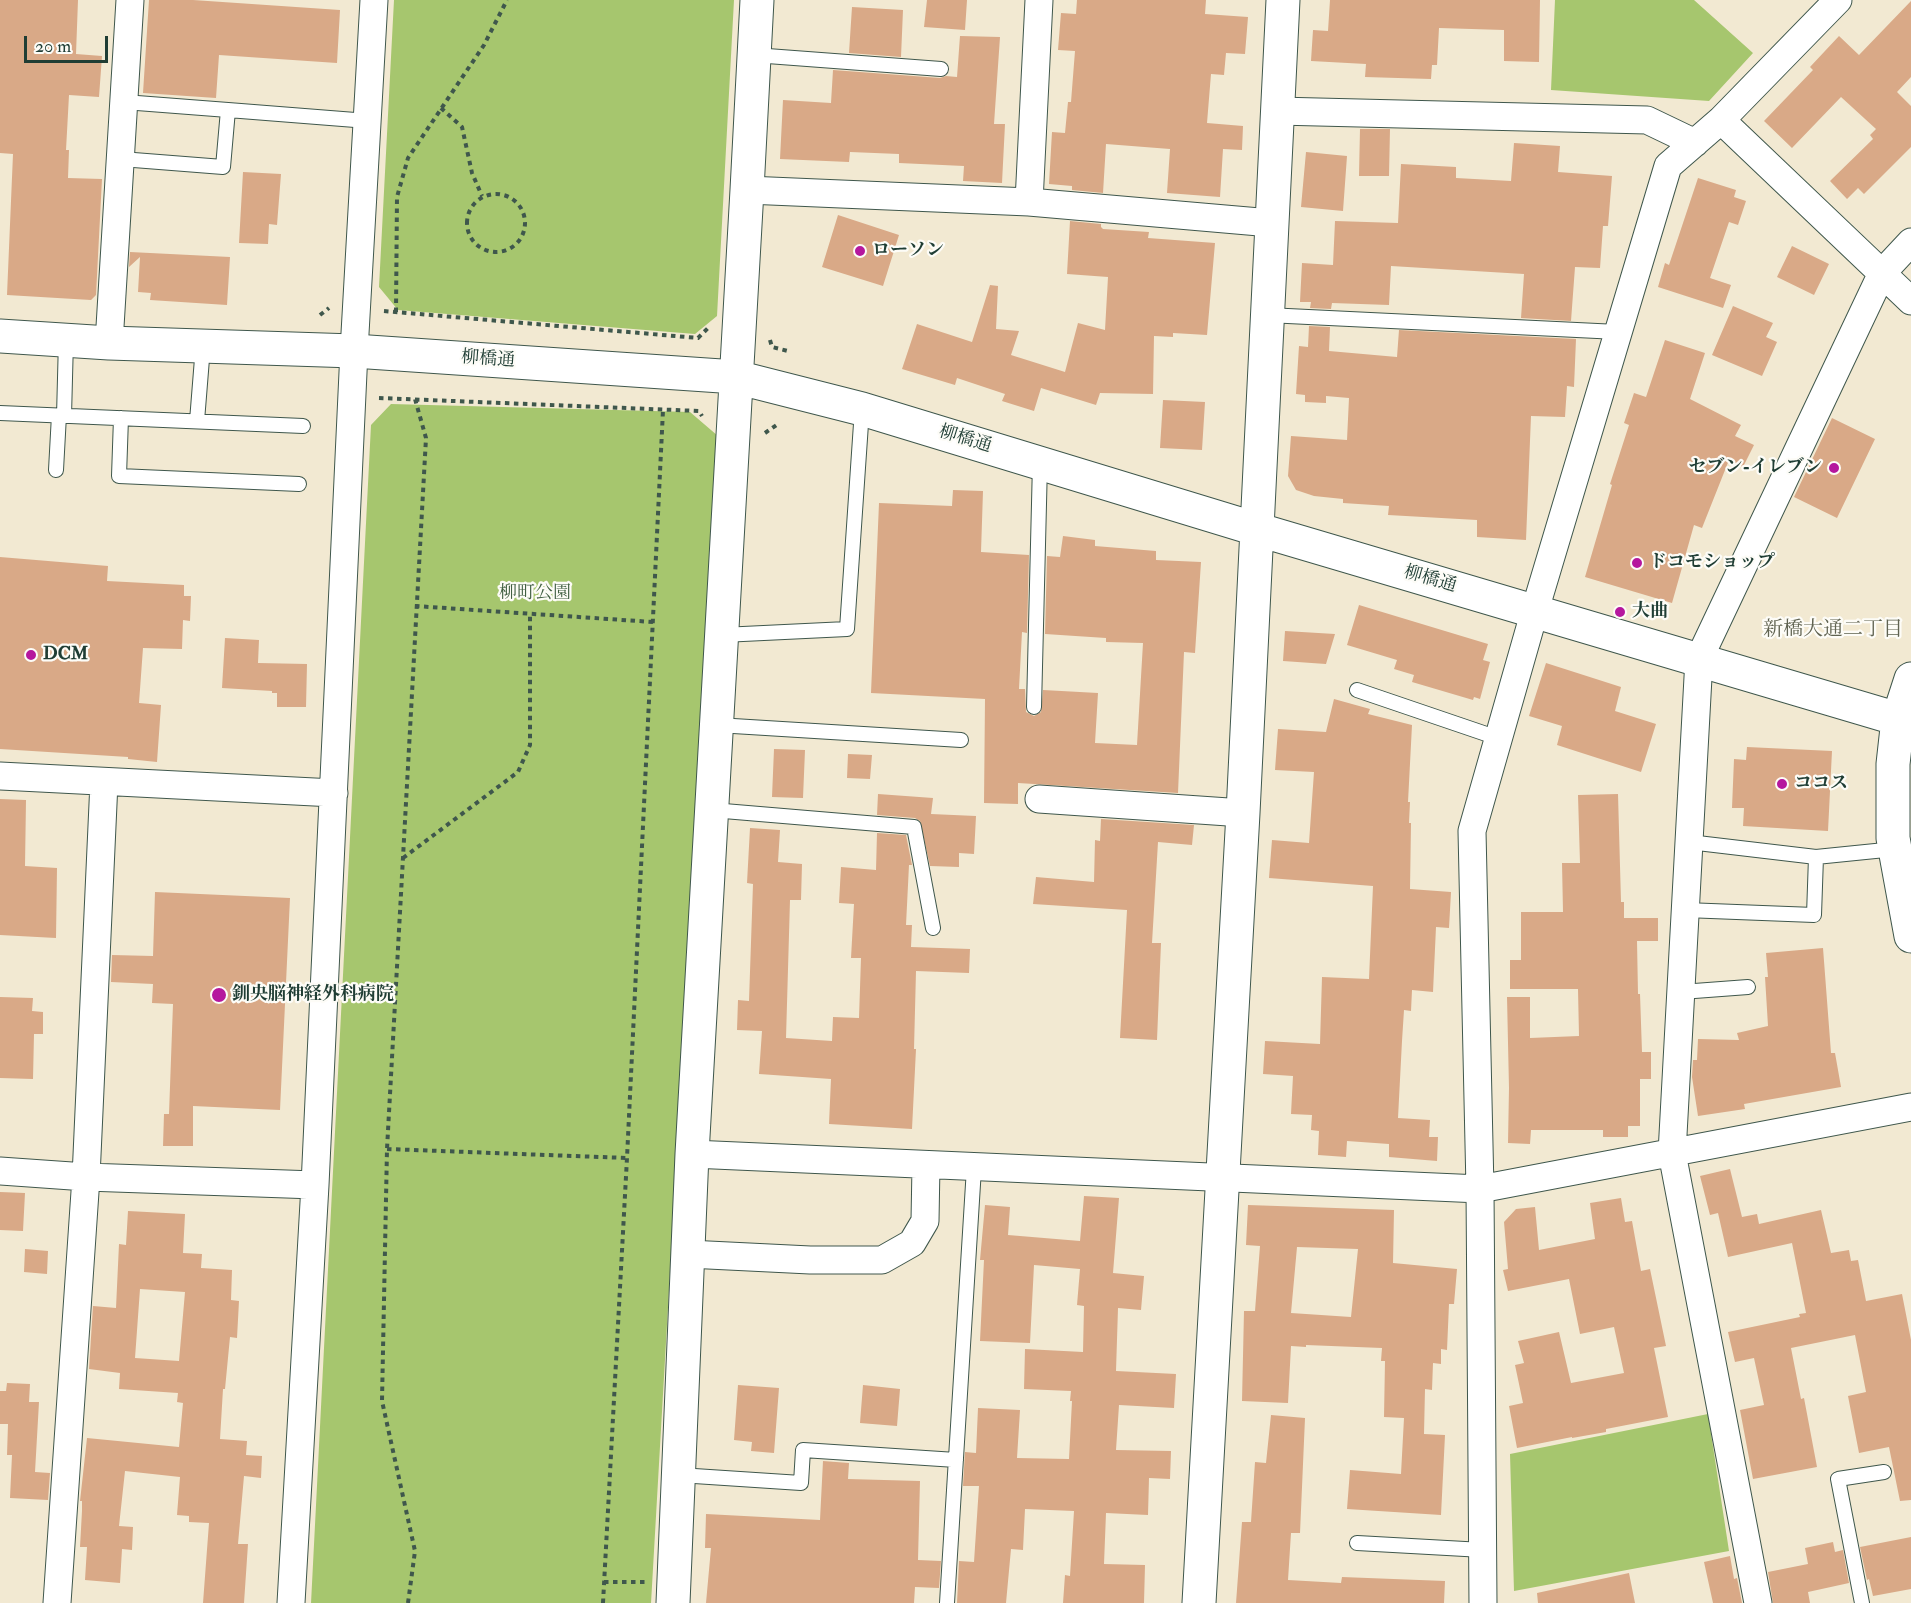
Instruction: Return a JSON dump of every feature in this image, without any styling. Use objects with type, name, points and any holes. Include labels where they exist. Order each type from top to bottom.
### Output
[{"type":"street","points":[[110,343],[130,0]]},
{"type":"street","points":[[291,1603],[315,1185],[354,351],[374,0]]},
{"type":"street","points":[[674,1592],[692,1154],[757,0]]},
{"type":"street","points":[[1029,202],[1039,0]]},
{"type":"street","points":[[1198,1603],[1243,813],[1283,0]]},
{"type":"street","points":[[1483,1603],[1480,1189],[1472,831],[1535,610],[1668,166],[1721,120],[1822,6]]},
{"type":"street","points":[[1277,111],[1647,120],[1695,143]]},
{"type":"street","points":[[1721,120],[1911,301]]},
{"type":"street","points":[[747,190],[1029,202],[1271,223]]},
{"type":"street","points":[[1758,1603],[1672,1153],[1699,659],[1882,273],[1911,242]]},
{"type":"street","name":"柳橋通","points":[[0,336],[110,343],[354,351],[736,377],[862,409],[1256,529],[1898,719]]},
{"type":"street","points":[[1911,679],[1898,719],[1893,764],[1893,838],[1911,936]]},
{"type":"street","points":[[0,776],[334,793]]},
{"type":"street","points":[[57,1603],[86,1177],[104,782]]},
{"type":"street","points":[[1039,799],[1243,813]]},
{"type":"street","points":[[692,1154],[1480,1189],[1911,1107]]},
{"type":"street","points":[[688,1254],[810,1260],[882,1260],[912,1243],[925,1221],[926,1165]]},
{"type":"street","points":[[0,1171],[86,1177],[315,1185]]},
{"type":"lane","points":[[754,55],[941,69]]},
{"type":"lane","points":[[124,102],[368,121]]},
{"type":"lane","points":[[121,159],[223,167],[228,110]]},
{"type":"lane","points":[[1267,315],[1618,332]]},
{"type":"lane","points":[[56,470],[66,340]]},
{"type":"lane","points":[[197,421],[203,346]]},
{"type":"lane","points":[[722,635],[847,630],[862,409]]},
{"type":"lane","points":[[0,413],[303,426]]},
{"type":"lane","points":[[121,418],[119,476],[299,484]]},
{"type":"lane","points":[[1034,707],[1040,463]]},
{"type":"lane","points":[[1358,690],[1498,738]]},
{"type":"lane","points":[[717,725],[961,740]]},
{"type":"lane","points":[[712,810],[914,827],[933,928]]},
{"type":"lane","points":[[1689,842],[1816,857],[1895,849]]},
{"type":"lane","points":[[1685,910],[1814,915],[1816,857]]},
{"type":"lane","points":[[1681,992],[1748,987]]},
{"type":"lane","points":[[947,1603],[974,1168]]},
{"type":"lane","points":[[679,1475],[801,1483],[803,1450],[956,1460]]},
{"type":"lane","points":[[1862,1603],[1838,1479],[1884,1472]]},
{"type":"lane","points":[[1356,1543],[1483,1550]]},
{"type":"path","points":[[396,312],[397,197],[408,158],[484,45],[507,0]]},
{"type":"path","points":[[441,108],[462,127],[472,173],[482,196]]},
{"type":"path","points":[[498,193],[514,199],[524,213],[525,229],[517,244],[502,252],[485,251],[472,240],[467,224],[470,208],[482,196],[498,193]]},
{"type":"path","points":[[379,310],[698,338],[712,325]]},
{"type":"path","points":[[769,335],[772,347],[788,351]]},
{"type":"path","points":[[375,398],[699,411],[706,419]]},
{"type":"path","points":[[408,1603],[415,1551],[382,1401],[387,1149],[426,438],[415,399]]},
{"type":"path","points":[[603,1603],[663,410]]},
{"type":"path","points":[[765,433],[778,424]]},
{"type":"path","points":[[415,606],[653,622]]},
{"type":"path","points":[[402,859],[519,772],[530,745],[530,614]]},
{"type":"path","points":[[387,1149],[627,1158]]},
{"type":"path","points":[[604,1582],[674,1592]]},
{"type":"green space","points":[[394,0],[734,0],[717,316],[695,334],[398,310],[379,287]]},
{"type":"green space","points":[[1555,0],[1694,0],[1753,53],[1709,101],[1551,90]]},
{"type":"green space","name":"柳町公園","points":[[391,404],[690,412],[718,436],[651,1603],[311,1603],[371,425]]},
{"type":"green space","points":[[1708,1414],[1729,1551],[1514,1591],[1510,1454]]},
{"type":"building","points":[[0,0],[78,0],[76,54],[102,56],[99,97],[69,95],[66,150],[69,150],[68,178],[102,179],[96,295],[91,300],[7,295],[13,154],[0,153]]},
{"type":"building","points":[[149,0],[193,0],[340,10],[337,63],[219,55],[216,98],[143,93]]},
{"type":"building","points":[[927,0],[967,0],[965,30],[924,27]]},
{"type":"building","points":[[1077,0],[1206,0],[1205,14],[1248,17],[1245,54],[1226,53],[1224,75],[1211,74],[1207,123],[1243,126],[1242,150],[1223,149],[1220,197],[1167,193],[1170,149],[1106,144],[1103,193],[1072,190],[1072,186],[1049,184],[1052,132],[1065,133],[1068,102],[1071,102],[1075,51],[1058,50],[1061,13],[1076,14]]},
{"type":"building","points":[[1330,0],[1540,0],[1539,62],[1504,61],[1504,30],[1439,28],[1437,65],[1432,65],[1431,79],[1365,77],[1366,64],[1311,61],[1313,30],[1328,31]]},
{"type":"building","points":[[1911,1],[1911,77],[1897,92],[1911,106],[1911,147],[1864,194],[1858,188],[1847,199],[1830,181],[1873,139],[1870,135],[1876,129],[1841,97],[1792,148],[1764,121],[1813,70],[1810,67],[1839,36],[1859,55]]},
{"type":"building","points":[[852,7],[903,10],[901,57],[849,53]]},
{"type":"building","points":[[960,36],[1000,37],[994,124],[1005,124],[1002,183],[963,181],[964,166],[899,163],[899,154],[850,152],[849,162],[780,159],[783,100],[831,103],[833,70],[940,78],[957,77]]},
{"type":"building","points":[[1360,129],[1390,129],[1389,176],[1359,176]]},
{"type":"building","points":[[1514,143],[1560,146],[1558,172],[1612,176],[1608,226],[1603,226],[1600,268],[1575,267],[1571,321],[1521,318],[1524,274],[1391,266],[1389,305],[1332,303],[1331,309],[1310,308],[1311,302],[1300,302],[1302,263],[1333,265],[1335,221],[1398,223],[1401,164],[1456,167],[1456,178],[1511,181]]},
{"type":"building","points":[[1306,152],[1347,156],[1343,211],[1301,207]]},
{"type":"building","points":[[243,172],[281,174],[277,225],[269,224],[268,244],[239,243]]},
{"type":"building","points":[[1698,178],[1736,190],[1734,197],[1746,201],[1738,225],[1729,222],[1710,278],[1731,285],[1723,308],[1658,287],[1665,263],[1669,265]]},
{"type":"building","name":"ローソン","points":[[838,215],[899,235],[883,286],[822,267]]},
{"type":"building","points":[[1070,221],[1101,224],[1103,229],[1149,232],[1148,238],[1215,243],[1207,335],[1173,333],[1173,337],[1154,336],[1153,394],[1100,393],[1096,405],[1041,388],[1034,411],[1002,401],[1005,394],[957,378],[955,385],[902,369],[917,324],[972,342],[990,285],[998,286],[996,329],[1019,331],[1011,355],[1065,372],[1078,323],[1105,330],[1108,277],[1067,274]]},
{"type":"building","points":[[1792,246],[1829,264],[1814,295],[1777,277]]},
{"type":"building","points":[[130,252],[230,257],[227,305],[150,300],[151,293],[138,292],[140,257],[129,267]]},
{"type":"building","points":[[1733,306],[1773,323],[1766,337],[1777,342],[1762,376],[1712,355]]},
{"type":"building","points":[[1309,326],[1330,327],[1329,351],[1397,357],[1399,330],[1576,339],[1574,387],[1567,386],[1565,417],[1531,416],[1526,540],[1477,537],[1477,520],[1388,515],[1389,506],[1343,503],[1343,499],[1314,496],[1296,490],[1288,476],[1291,436],[1347,440],[1349,398],[1326,396],[1326,403],[1305,402],[1305,395],[1296,394],[1299,346],[1308,347]]},
{"type":"building","points":[[1665,340],[1705,353],[1690,399],[1741,425],[1735,436],[1754,445],[1743,467],[1729,460],[1702,528],[1694,525],[1672,603],[1585,577],[1612,485],[1610,484],[1629,425],[1624,423],[1634,393],[1646,397]]},
{"type":"building","points":[[1163,400],[1205,402],[1202,450],[1160,448]]},
{"type":"building","name":"セブン-イレブン","points":[[1832,418],[1875,439],[1837,518],[1794,497]]},
{"type":"building","points":[[953,490],[983,491],[981,552],[1029,555],[1027,633],[1022,632],[1019,689],[1025,689],[1026,712],[1034,716],[1041,712],[1043,690],[1098,693],[1095,743],[1137,745],[1143,643],[1106,642],[1106,638],[1045,634],[1047,556],[1060,557],[1063,536],[1095,540],[1095,546],[1156,551],[1156,560],[1201,562],[1195,653],[1184,652],[1178,793],[1018,783],[1018,804],[984,803],[985,699],[871,693],[879,503],[952,506]]},
{"type":"building","points":[[0,557],[108,566],[107,581],[184,585],[184,596],[191,596],[190,621],[183,620],[182,649],[143,648],[139,703],[161,705],[157,762],[128,759],[128,757],[0,749]]},
{"type":"building","points":[[1359,605],[1488,644],[1483,660],[1490,662],[1480,699],[1474,697],[1473,700],[1412,682],[1414,675],[1394,669],[1397,660],[1347,645]]},
{"type":"building","points":[[1285,631],[1335,634],[1326,664],[1283,661]]},
{"type":"building","points":[[225,638],[259,640],[258,663],[307,664],[306,707],[277,707],[277,693],[272,693],[272,691],[222,688]]},
{"type":"building","points":[[1546,663],[1621,687],[1615,711],[1656,724],[1641,772],[1557,745],[1562,726],[1529,716]]},
{"type":"building","points":[[1334,699],[1370,709],[1368,714],[1412,725],[1408,802],[1410,802],[1409,823],[1411,823],[1410,889],[1451,892],[1449,928],[1436,927],[1433,992],[1412,990],[1411,1011],[1404,1010],[1402,1041],[1398,1118],[1430,1120],[1429,1137],[1438,1137],[1437,1161],[1389,1157],[1389,1144],[1347,1141],[1346,1157],[1318,1155],[1319,1131],[1311,1130],[1312,1115],[1291,1114],[1293,1076],[1263,1074],[1265,1041],[1320,1044],[1322,977],[1369,979],[1373,886],[1269,878],[1272,840],[1309,843],[1314,772],[1275,770],[1278,729],[1326,732]]},
{"type":"building","name":"ココス","points":[[1747,747],[1832,751],[1828,831],[1743,826],[1744,808],[1732,808],[1734,759],[1746,760]]},
{"type":"building","points":[[774,749],[805,750],[803,798],[772,797]]},
{"type":"building","points":[[848,754],[872,755],[870,779],[847,778]]},
{"type":"building","points":[[878,794],[933,798],[931,814],[976,816],[974,854],[959,853],[959,867],[930,866],[920,821],[915,818],[877,815]]},
{"type":"building","points":[[1618,794],[1621,902],[1624,902],[1624,918],[1658,918],[1658,941],[1637,941],[1642,1052],[1651,1052],[1651,1079],[1640,1079],[1640,1126],[1628,1126],[1628,1137],[1603,1137],[1603,1130],[1531,1130],[1530,1144],[1508,1143],[1507,997],[1530,997],[1530,1038],[1579,1036],[1578,989],[1510,989],[1510,960],[1521,960],[1521,912],[1563,912],[1562,863],[1580,863],[1578,795]]},
{"type":"building","points":[[0,799],[26,800],[25,866],[57,868],[56,938],[0,935]]},
{"type":"building","points":[[1101,819],[1194,825],[1192,845],[1158,842],[1152,943],[1161,943],[1157,1040],[1120,1038],[1127,910],[1033,904],[1036,877],[1094,882],[1095,840],[1100,841]]},
{"type":"building","points":[[750,828],[780,830],[778,862],[802,864],[801,900],[790,900],[786,1038],[832,1041],[833,1017],[859,1018],[861,958],[851,958],[854,904],[839,903],[841,867],[876,870],[877,833],[906,835],[912,865],[909,865],[906,925],[912,925],[911,947],[970,949],[969,973],[916,971],[914,1049],[916,1049],[912,1129],[829,1124],[831,1079],[759,1074],[762,1031],[737,1030],[738,1000],[749,1001],[753,884],[747,883]]},
{"type":"building","name":"釧央脳神経外科病院","points":[[155,892],[290,898],[280,1110],[193,1106],[193,1146],[163,1146],[164,1114],[169,1114],[173,1004],[152,1003],[153,984],[111,982],[112,955],[153,956]]},
{"type":"building","points":[[1823,948],[1831,1053],[1835,1053],[1841,1087],[1744,1104],[1745,1109],[1698,1116],[1692,1077],[1693,1060],[1697,1060],[1698,1039],[1739,1040],[1737,1033],[1768,1026],[1766,953]]},
{"type":"building","points":[[0,997],[33,998],[32,1011],[43,1012],[43,1034],[34,1034],[33,1079],[0,1078]]},
{"type":"building","points":[[1730,1169],[1742,1217],[1757,1214],[1759,1224],[1821,1210],[1831,1253],[1849,1250],[1851,1261],[1858,1260],[1866,1301],[1902,1294],[1911,1340],[1911,1500],[1900,1501],[1889,1447],[1859,1453],[1848,1396],[1866,1392],[1855,1335],[1791,1348],[1801,1399],[1804,1398],[1817,1467],[1753,1479],[1740,1410],[1764,1405],[1754,1358],[1735,1362],[1728,1332],[1800,1317],[1799,1314],[1806,1313],[1792,1243],[1728,1257],[1718,1213],[1710,1215],[1700,1176]]},
{"type":"building","points":[[0,1192],[25,1193],[23,1231],[0,1230]]},
{"type":"building","points":[[1084,1196],[1119,1198],[1113,1273],[1144,1276],[1141,1310],[1118,1308],[1116,1371],[1176,1374],[1174,1408],[1119,1405],[1116,1450],[1171,1451],[1170,1479],[1149,1478],[1148,1515],[1106,1513],[1104,1564],[1145,1565],[1144,1603],[1063,1603],[1065,1575],[1070,1576],[1074,1511],[1025,1509],[1023,1550],[1011,1549],[1006,1603],[957,1603],[959,1561],[974,1562],[979,1486],[963,1486],[965,1452],[976,1453],[978,1408],[1020,1410],[1017,1458],[1069,1459],[1071,1391],[1024,1389],[1025,1349],[1083,1352],[1084,1306],[1077,1305],[1080,1269],[1034,1265],[1030,1343],[980,1341],[984,1260],[980,1260],[985,1205],[1010,1207],[1008,1235],[1080,1241]]},
{"type":"building","points":[[1621,1198],[1625,1222],[1632,1221],[1641,1271],[1650,1269],[1666,1346],[1654,1348],[1668,1417],[1606,1429],[1606,1432],[1517,1448],[1509,1406],[1523,1403],[1515,1365],[1524,1363],[1518,1341],[1559,1332],[1571,1383],[1624,1373],[1614,1327],[1580,1334],[1569,1279],[1508,1291],[1503,1270],[1508,1269],[1504,1222],[1516,1209],[1535,1207],[1539,1250],[1595,1239],[1590,1203]]},
{"type":"building","points":[[1248,1205],[1394,1210],[1393,1263],[1457,1269],[1454,1304],[1449,1304],[1447,1350],[1441,1349],[1441,1364],[1433,1363],[1432,1390],[1425,1389],[1424,1434],[1445,1435],[1441,1515],[1347,1509],[1350,1470],[1401,1474],[1404,1418],[1384,1417],[1385,1361],[1381,1361],[1382,1348],[1291,1346],[1288,1403],[1242,1401],[1244,1311],[1255,1311],[1260,1246],[1246,1245]],"holes":[[[1297,1247],[1358,1249],[1351,1317],[1291,1313]]]},
{"type":"building","points":[[128,1211],[185,1214],[183,1253],[202,1254],[201,1268],[232,1270],[231,1300],[239,1301],[237,1338],[230,1337],[225,1389],[223,1389],[220,1439],[247,1441],[246,1455],[262,1456],[261,1478],[244,1476],[238,1544],[248,1544],[244,1603],[203,1603],[209,1523],[189,1522],[189,1516],[177,1515],[180,1477],[125,1471],[119,1526],[133,1527],[132,1550],[122,1549],[120,1583],[85,1580],[87,1547],[80,1547],[82,1501],[80,1501],[87,1438],[179,1447],[183,1403],[177,1402],[178,1393],[119,1389],[120,1373],[89,1369],[93,1306],[116,1308],[119,1244],[126,1245]],"holes":[[[140,1289],[185,1292],[179,1361],[135,1358]]]},
{"type":"building","points":[[25,1249],[48,1251],[47,1274],[24,1272]]},
{"type":"building","points":[[7,1383],[30,1384],[29,1402],[39,1402],[35,1472],[50,1473],[48,1500],[10,1498],[12,1455],[7,1455],[8,1424],[0,1424],[0,1391],[6,1391]]},
{"type":"building","points":[[738,1385],[779,1388],[774,1453],[751,1451],[752,1442],[734,1440]]},
{"type":"building","points":[[863,1385],[900,1389],[897,1426],[860,1423]]},
{"type":"building","points":[[1271,1415],[1305,1418],[1300,1533],[1291,1533],[1288,1580],[1341,1583],[1342,1577],[1445,1581],[1444,1603],[1236,1603],[1242,1522],[1251,1522],[1255,1462],[1266,1463]]},
{"type":"building","points":[[823,1461],[849,1463],[848,1479],[920,1481],[918,1560],[941,1561],[939,1588],[915,1587],[914,1603],[706,1603],[711,1548],[705,1548],[706,1514],[820,1520]]},
{"type":"building","points":[[1911,1537],[1911,1589],[1873,1596],[1860,1547]]},
{"type":"building","points":[[1833,1542],[1835,1552],[1843,1550],[1849,1583],[1808,1592],[1810,1603],[1773,1603],[1768,1572],[1808,1564],[1805,1548]]},
{"type":"building","points":[[1730,1556],[1734,1579],[1737,1578],[1742,1603],[1713,1603],[1704,1562]]},
{"type":"building","points":[[1629,1573],[1635,1603],[1538,1603],[1537,1593]]},
{"type":"place","name":"ローソン","points":[[860,251]]},
{"type":"place","name":"セブン-イレブン","points":[[1834,468]]},
{"type":"place","name":"ドコモショップ","points":[[1637,563]]},
{"type":"place","name":"大曲","points":[[1620,612]]},
{"type":"place","name":"DCM","points":[[31,655]]},
{"type":"place","name":"ココス","points":[[1782,784]]},
{"type":"place","name":"釧央脳神経外科病院","points":[[219,995]]},
{"type":"district","name":"新橋大通二丁目","points":[[1833,631]]}]
